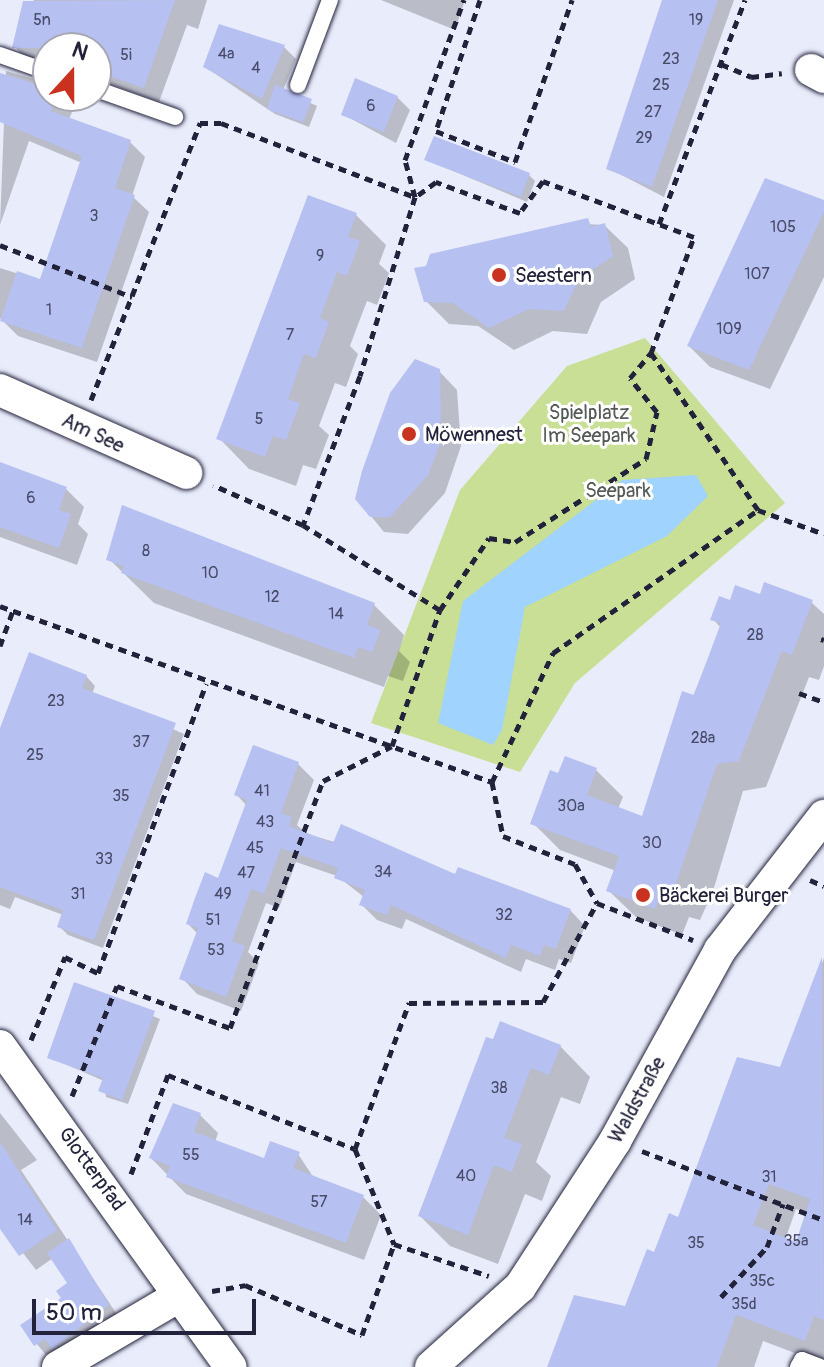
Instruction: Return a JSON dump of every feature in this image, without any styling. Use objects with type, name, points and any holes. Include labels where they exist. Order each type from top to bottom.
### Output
[{"type":"street","name":"Am See","points":[[0,390],[186,473]]},
{"type":"street","name":"Waldstraße","points":[[431,1367],[520,1287],[615,1141],[720,950],[824,816]]},
{"type":"street","name":"Glotterpfad","points":[[0,1046],[119,1206],[231,1367]]},
{"type":"street","points":[[58,1367],[179,1296]]},
{"type":"lane","points":[[298,85],[330,0]]},
{"type":"lane","points":[[0,55],[32,66]]},
{"type":"lane","points":[[112,95],[175,117]]},
{"type":"lane","points":[[798,1367],[802,1360],[820,1367]]},
{"type":"path","points":[[303,525],[360,376],[415,197],[405,160],[464,0]]},
{"type":"path","points":[[480,0],[436,131],[515,162],[572,0]]},
{"type":"path","points":[[659,224],[745,0]]},
{"type":"path","points":[[721,64],[751,77],[818,74]]},
{"type":"path","points":[[80,427],[200,123],[221,123],[415,197]]},
{"type":"path","points":[[60,1126],[117,986],[230,1028],[323,781],[392,746],[440,610],[489,538],[515,542],[646,459],[657,412],[630,378],[651,353],[694,237],[543,181],[520,213],[436,182],[415,197]]},
{"type":"path","points":[[0,245],[132,297]]},
{"type":"path","points":[[651,353],[758,510],[824,534]]},
{"type":"path","points":[[186,473],[303,525],[440,610]]},
{"type":"path","points":[[720,950],[597,903],[575,864],[503,836],[492,782],[553,653],[758,510]]},
{"type":"path","points":[[0,606],[206,684],[492,782]]},
{"type":"path","points":[[0,646],[13,611]]},
{"type":"path","points":[[21,1074],[65,957],[98,973],[206,684]]},
{"type":"path","points":[[799,693],[824,702]]},
{"type":"path","points":[[179,1296],[245,1285],[362,1335],[394,1244],[355,1149],[409,1003],[543,1002],[597,903]]},
{"type":"path","points":[[119,1206],[168,1075],[355,1149]]},
{"type":"path","points":[[615,1141],[824,1220]]},
{"type":"path","points":[[721,1297],[767,1247],[783,1204]]},
{"type":"path","points":[[394,1244],[520,1287]]},
{"type":"green space","name":"Seepark","points":[[645,338],[785,503],[575,683],[520,772],[371,723],[460,490],[567,366]]},
{"type":"water","points":[[696,475],[708,496],[667,536],[525,607],[502,730],[493,745],[438,723],[463,601],[622,480]]},
{"type":"building","points":[[175,0],[144,88],[112,77],[112,32],[32,32],[32,48],[12,48],[23,1]]},
{"type":"building","points":[[662,0],[718,0],[652,187],[606,169]]},
{"type":"building","points":[[219,24],[285,45],[262,99],[203,67]]},
{"type":"building","points":[[0,73],[32,83],[32,112],[54,112],[131,140],[115,188],[135,195],[82,348],[0,321],[17,271],[40,279],[82,156],[0,122]]},
{"type":"building","points":[[355,78],[398,96],[384,132],[341,115]]},
{"type":"building","points":[[275,85],[312,99],[303,122],[267,109]]},
{"type":"building","points":[[434,136],[530,173],[521,197],[424,160]]},
{"type":"building","points":[[765,178],[824,200],[824,212],[749,370],[687,346]]},
{"type":"building","points":[[308,195],[357,213],[348,237],[360,241],[347,276],[337,272],[320,318],[329,322],[316,358],[304,354],[288,399],[300,403],[286,440],[273,436],[265,457],[216,439]]},
{"type":"building","name":"Seestern","points":[[588,218],[591,227],[605,223],[613,256],[579,279],[564,311],[529,309],[489,328],[453,303],[424,302],[414,268],[426,266],[430,254]]},
{"type":"building","name":"Möwennest","points":[[415,359],[440,369],[441,442],[428,475],[390,517],[370,517],[355,499],[362,471],[390,393]]},
{"type":"building","points":[[0,462],[67,487],[59,510],[71,514],[59,548],[0,527]]},
{"type":"building","points":[[122,505],[375,603],[367,625],[381,630],[372,652],[358,647],[354,658],[121,573],[124,566],[106,560]]},
{"type":"building","points":[[764,582],[813,600],[792,655],[782,651],[739,761],[717,764],[672,895],[662,891],[655,909],[606,891],[619,856],[530,824],[550,770],[558,773],[565,756],[597,768],[587,795],[642,816],[682,691],[694,695],[721,623],[710,620],[719,596],[730,600],[735,585],[760,594]]},
{"type":"building","points":[[29,652],[87,675],[82,688],[176,723],[94,940],[57,927],[63,910],[0,887],[0,728]]},
{"type":"building","points":[[253,745],[299,762],[281,813],[292,817],[289,826],[333,843],[341,824],[455,874],[458,867],[571,909],[556,949],[544,945],[540,956],[511,945],[506,958],[391,905],[387,915],[359,905],[365,890],[334,878],[338,868],[281,848],[264,894],[251,889],[232,941],[245,946],[226,997],[179,979],[198,928],[186,924],[195,898],[205,872],[218,878],[247,800],[234,795]]},
{"type":"building","points":[[822,957],[824,1320],[814,1316],[805,1341],[736,1315],[717,1367],[547,1367],[574,1295],[625,1306],[647,1249],[654,1252],[669,1213],[678,1217],[737,1057],[780,1067]],"holes":[[[769,1184],[810,1199],[796,1242],[753,1225]]]},
{"type":"building","points":[[74,982],[155,1011],[122,1100],[98,1091],[103,1078],[47,1058]]},
{"type":"building","points":[[500,1021],[561,1045],[549,1075],[531,1068],[504,1138],[522,1144],[512,1172],[494,1165],[468,1235],[418,1216],[486,1037],[493,1039]]},
{"type":"building","points":[[173,1103],[201,1113],[194,1132],[264,1158],[270,1141],[300,1152],[293,1168],[364,1195],[346,1243],[166,1177],[170,1166],[149,1158]]},
{"type":"building","points":[[0,1142],[57,1230],[19,1256],[0,1229]]},
{"type":"building","points":[[69,1238],[109,1305],[52,1349],[45,1339],[34,1346],[20,1325],[61,1298],[56,1291],[67,1283],[47,1253]]},
{"type":"place","name":"Seestern","points":[[499,275]]},
{"type":"place","name":"Möwennest","points":[[409,434]]},
{"type":"place","name":"Bäckerei Burger","points":[[643,895]]},
{"type":"park label","name":"Spielplatz Im Seepark","points":[[589,424]]}]
